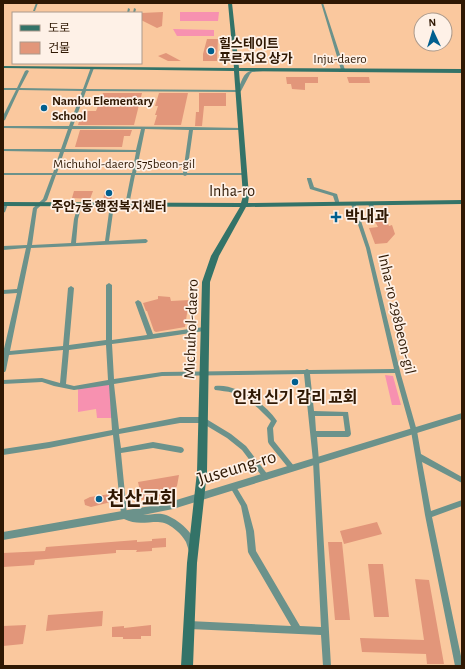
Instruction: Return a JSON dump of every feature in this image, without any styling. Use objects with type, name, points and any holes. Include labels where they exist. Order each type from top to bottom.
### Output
[{"type":"main road","name":"Michuhol-daero","points":[[186,666],[192,563],[202,472],[206,282],[208,272],[221,244],[244,205],[246,196],[239,91],[230,3]]},
{"type":"main road","name":"Inju-daero","points":[[3,67],[210,72],[217,70],[462,71]]},
{"type":"main road","name":"Inju-daero","points":[[3,71],[91,70]]},
{"type":"main road","name":"Inha-ro","points":[[4,204],[37,206],[462,202]]},
{"type":"street","points":[[34,10],[37,3]]},
{"type":"street","points":[[322,3],[344,70]]},
{"type":"street","points":[[3,370],[6,342],[20,291],[37,206],[45,200],[91,70]]},
{"type":"street","points":[[3,89],[239,91],[251,71],[266,70]]},
{"type":"street","points":[[3,120],[27,71]]},
{"type":"street","points":[[3,108],[9,108]]},
{"type":"street","points":[[3,127],[241,129]]},
{"type":"street","points":[[127,205],[143,128]]},
{"type":"street","points":[[185,175],[191,128]]},
{"type":"street","points":[[3,150],[138,151]]},
{"type":"street","name":"Michuhol-daero 575beon-gil","points":[[3,174],[244,174]]},
{"type":"street","points":[[309,179],[312,188],[335,195],[337,201]]},
{"type":"street","points":[[3,212],[4,204]]},
{"type":"street","name":"Inha-ro 298beon-gil","points":[[353,204],[368,248],[397,371],[414,431],[428,515],[459,666]]},
{"type":"street","points":[[370,204],[374,210],[388,213]]},
{"type":"street","points":[[74,244],[76,219],[80,205]]},
{"type":"street","points":[[107,242],[112,205]]},
{"type":"street","points":[[3,248],[146,241]]},
{"type":"street","points":[[109,285],[107,323],[108,341],[124,514],[135,519],[165,519],[181,530],[188,537],[191,545],[192,563]]},
{"type":"street","points":[[63,386],[71,288]]},
{"type":"street","points":[[3,292],[20,291]]},
{"type":"street","points":[[138,302],[151,337]]},
{"type":"street","points":[[6,353],[66,348],[108,341],[151,337],[204,329]]},
{"type":"street","points":[[307,371],[316,461],[327,666]]},
{"type":"street","points":[[3,382],[42,380],[63,386],[82,388],[162,374],[397,371]]},
{"type":"street","points":[[217,388],[229,389],[260,404],[274,421],[270,428],[271,442],[292,468]]},
{"type":"street","points":[[311,413],[346,414],[348,434],[313,434]]},
{"type":"street","name":"Juseung-ro","points":[[3,536],[156,509],[199,498],[462,416]]},
{"type":"street","points":[[3,452],[49,446],[180,420],[203,420],[229,436],[244,448],[266,477]]},
{"type":"street","points":[[118,450],[153,445],[181,450]]},
{"type":"street","points":[[418,456],[462,480]]},
{"type":"street","points":[[233,488],[244,505],[250,531],[252,552],[298,630]]},
{"type":"street","points":[[428,515],[462,503]]},
{"type":"street","points":[[189,625],[325,631]]},
{"type":"shaded area","points":[[180,12],[219,12],[218,21],[180,21]]},
{"type":"shaded area","points":[[173,29],[214,30],[214,36],[177,36]]},
{"type":"shaded area","points":[[385,375],[393,376],[401,405],[392,405]]},
{"type":"shaded area","points":[[111,382],[112,418],[97,418],[96,409],[78,412],[78,388]]},
{"type":"building","points":[[163,12],[162,26],[157,28],[142,20],[142,13]]},
{"type":"building","name":"힐스테이트 푸르지오 상가","points":[[207,39],[218,39],[217,61],[203,61],[203,54]]},
{"type":"building","points":[[166,53],[181,61],[168,61],[158,56]]},
{"type":"building","points":[[286,77],[318,77],[318,83],[305,83],[305,90],[292,89],[291,84],[287,84]]},
{"type":"building","points":[[347,77],[369,77],[370,83],[349,83]]},
{"type":"building","points":[[103,93],[142,93],[134,125],[78,125],[82,111],[96,111]]},
{"type":"building","points":[[159,93],[188,93],[181,125],[154,125],[158,106],[155,106]]},
{"type":"building","points":[[199,93],[226,93],[226,106],[204,106],[202,126],[195,126],[196,112],[199,112]]},
{"type":"building","points":[[80,130],[132,130],[130,136],[124,136],[122,147],[75,147]]},
{"type":"building","name":"주안7동 행정복지센터","points":[[105,190],[114,190],[111,200],[103,200]]},
{"type":"building","points":[[74,191],[93,191],[90,199],[72,198]]},
{"type":"building","points":[[386,219],[389,226],[392,225],[395,234],[387,243],[375,244],[369,228],[378,227],[374,220]]},
{"type":"building","points":[[158,296],[170,297],[171,301],[189,300],[185,327],[156,332],[154,331],[143,303],[158,299]]},
{"type":"building","points":[[179,475],[177,486],[170,494],[142,500],[138,482]]},
{"type":"building","name":"천산교회","points":[[110,494],[111,502],[91,507],[85,505],[84,500],[90,497]]},
{"type":"building","points":[[377,522],[382,534],[344,544],[340,531]]},
{"type":"building","points":[[166,538],[166,547],[152,548],[152,551],[136,552],[137,550],[116,550],[116,553],[35,560],[34,565],[3,567],[3,553],[45,551],[46,547],[137,540],[137,542],[152,541],[152,539]]},
{"type":"building","points":[[328,542],[342,542],[350,620],[335,620]]},
{"type":"building","points":[[368,564],[383,564],[389,617],[374,617]]},
{"type":"building","points":[[415,579],[429,580],[444,664],[427,664],[426,654],[362,652],[360,638],[424,640]]},
{"type":"building","points":[[103,611],[102,626],[46,631],[48,615]]},
{"type":"building","points":[[26,625],[23,644],[3,646],[3,626]]},
{"type":"building","points":[[151,625],[151,636],[141,636],[141,639],[123,639],[123,637],[112,637],[112,627],[124,626],[124,628]]},
{"type":"place","name":"힐스테이트 푸르지오 상가","points":[[211,51]]},
{"type":"place","name":"Nambu Elementary School","points":[[44,108]]},
{"type":"place","name":"주안7동 행정복지센터","points":[[109,193]]},
{"type":"place","name":"박내과","points":[[336,217]]},
{"type":"place","name":"인천 신기 감리 교회","points":[[295,382]]},
{"type":"place","name":"천산교회","points":[[99,499]]}]
